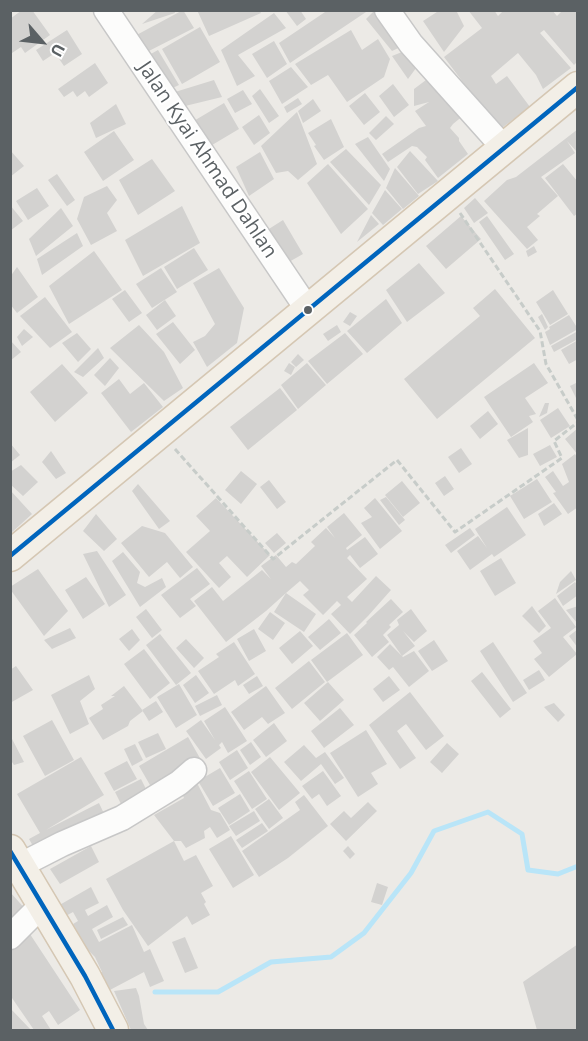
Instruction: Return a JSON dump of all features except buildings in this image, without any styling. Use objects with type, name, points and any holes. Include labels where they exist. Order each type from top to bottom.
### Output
[{"type":"main road","points":[[10,556],[576,91]]},
{"type":"main road","points":[[15,858],[85,976],[113,1030]]},
{"type":"street","name":"Jalan Kyai Ahmad Dahlan","points":[[106,10],[308,310]]},
{"type":"street","points":[[387,10],[411,44],[504,148]]},
{"type":"street","points":[[15,858],[62,844],[122,818],[179,783],[194,770]]},
{"type":"street","points":[[10,937],[42,905]]},
{"type":"path","points":[[160,432],[273,559],[397,460],[455,532],[562,458],[554,441],[578,421],[546,364],[540,331],[448,194]]},
{"type":"waterway","points":[[155,992],[218,992],[271,962],[331,957],[364,933],[411,873],[434,831],[488,812],[522,834],[528,870],[558,874],[578,866]]},
{"type":"transit line","points":[[10,556],[578,87]]},
{"type":"transit line","points":[[10,851],[85,976],[113,1030]]}]
